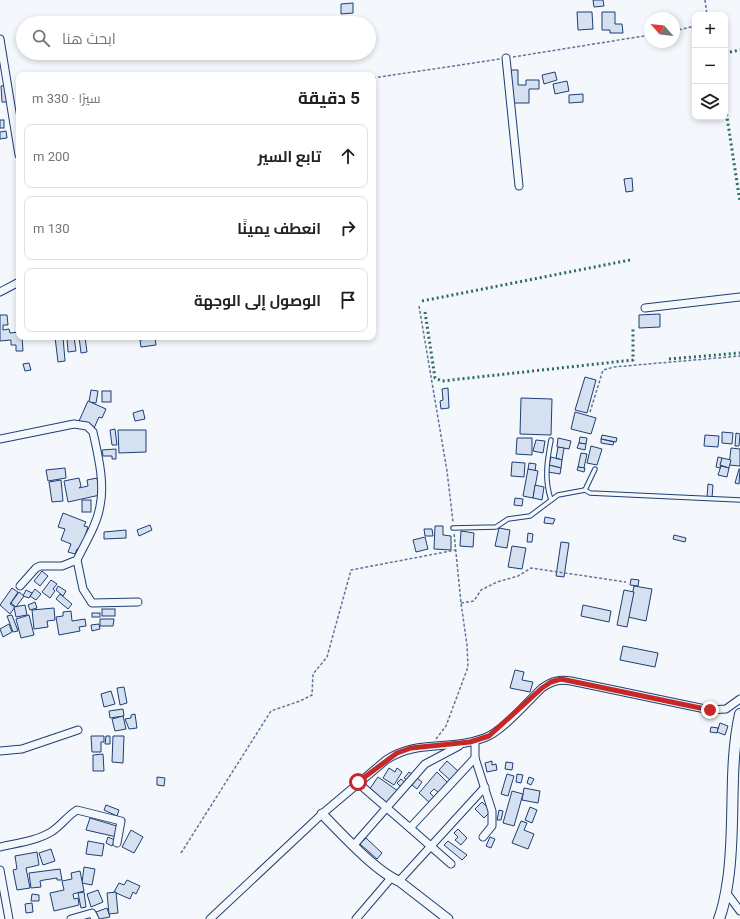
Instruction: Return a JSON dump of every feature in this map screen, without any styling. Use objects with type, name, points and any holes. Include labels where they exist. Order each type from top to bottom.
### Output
[{"type":"main road","points":[[719,919],[723,908],[732,855],[735,745],[740,714]]},
{"type":"street","points":[[0,38],[16,137]]},
{"type":"street","points":[[506,58],[519,186]]},
{"type":"street","points":[[0,292],[16,284]]},
{"type":"street","points":[[646,308],[740,297]]},
{"type":"street","points":[[0,439],[78,423],[87,426],[93,432],[100,469],[101,505],[92,530],[77,560],[84,589],[92,603],[138,602]]},
{"type":"street","points":[[20,586],[36,568],[40,566],[62,566],[77,560]]},
{"type":"street","points":[[210,919],[358,782],[397,753],[411,748],[463,744],[489,736],[496,732],[542,688],[551,682],[561,679],[710,710],[726,709],[740,699]]},
{"type":"street","points":[[0,751],[22,749],[78,730]]},
{"type":"street","points":[[475,741],[475,758],[492,811],[492,826],[483,837]]},
{"type":"street","points":[[353,846],[388,808],[425,764],[463,744]]},
{"type":"street","points":[[410,828],[475,758]]},
{"type":"street","points":[[358,782],[451,864]]},
{"type":"street","points":[[356,919],[431,846],[485,787]]},
{"type":"street","points":[[0,847],[43,836],[61,825],[70,814],[77,810],[121,821],[117,843]]},
{"type":"street","points":[[322,814],[353,846],[395,880],[448,919]]},
{"type":"street","points":[[0,870],[9,919]]},
{"type":"street","points":[[726,892],[740,911]]},
{"type":"street","points":[[71,919],[92,913],[95,919]]},
{"type":"lane","points":[[551,440],[546,467],[546,487],[551,500]]},
{"type":"lane","points":[[585,490],[594,469]]},
{"type":"lane","points":[[454,528],[496,527],[508,518],[530,516],[558,495],[585,490],[590,493],[740,500]]},
{"type":"path","points":[[705,0],[707,12]]},
{"type":"path","points":[[680,30],[692,27]]},
{"type":"path","points":[[590,412],[603,370],[627,365],[740,356]]},
{"type":"path","points":[[181,853],[271,711],[300,701],[312,694],[313,674],[327,657],[351,570],[456,550]]},
{"type":"path","points":[[461,603],[474,601],[481,590],[497,582],[518,576],[531,568],[626,582]]},
{"type":"building","points":[[593,0],[603,0],[604,6],[594,7]]},
{"type":"building","points":[[353,3],[353,13],[341,14],[341,4]]},
{"type":"building","points":[[577,12],[592,12],[593,29],[578,30]]},
{"type":"building","points":[[602,12],[615,12],[615,24],[622,24],[623,33],[610,33],[610,30],[602,30]]},
{"type":"building","points":[[508,70],[518,70],[518,85],[526,85],[526,80],[539,80],[539,89],[529,89],[529,103],[508,103]]},
{"type":"building","points":[[555,72],[557,80],[544,84],[542,75]]},
{"type":"building","points":[[567,81],[569,91],[555,94],[553,84]]},
{"type":"building","points":[[7,85],[8,102],[2,102],[1,86]]},
{"type":"building","points":[[583,94],[583,102],[569,103],[569,95]]},
{"type":"building","points":[[0,120],[4,120],[4,128],[0,128]]},
{"type":"building","points":[[6,131],[7,138],[0,139],[0,132]]},
{"type":"building","points":[[632,178],[633,191],[626,192],[624,179]]},
{"type":"building","points":[[660,314],[660,327],[639,328],[639,315]]},
{"type":"building","points":[[0,315],[7,315],[8,325],[3,325],[3,330],[9,329],[10,333],[16,332],[16,340],[22,340],[23,351],[16,351],[16,345],[11,345],[11,340],[0,341]]},
{"type":"building","points":[[55,340],[63,340],[65,361],[58,362]]},
{"type":"building","points":[[67,340],[74,340],[76,351],[68,352]]},
{"type":"building","points":[[79,340],[85,340],[87,352],[81,353]]},
{"type":"building","points":[[140,340],[155,340],[156,345],[141,347]]},
{"type":"building","points":[[29,363],[31,370],[25,371],[23,364]]},
{"type":"building","points":[[585,377],[596,380],[587,413],[575,410]]},
{"type":"building","points":[[448,388],[449,408],[441,409],[440,401],[443,400],[442,389]]},
{"type":"building","points":[[91,390],[98,391],[96,403],[89,402]]},
{"type":"building","points":[[102,391],[111,391],[111,402],[102,402]]},
{"type":"building","points":[[521,398],[552,399],[551,435],[520,434]]},
{"type":"building","points":[[88,401],[106,409],[102,418],[99,417],[94,428],[79,421]]},
{"type":"building","points":[[143,410],[145,419],[135,421],[133,413]]},
{"type":"building","points":[[575,412],[596,418],[591,434],[571,429]]},
{"type":"building","points":[[115,429],[117,445],[112,445],[110,430]]},
{"type":"building","points":[[118,430],[146,430],[146,452],[119,453]]},
{"type":"building","points":[[722,432],[733,433],[732,444],[722,443]]},
{"type":"building","points":[[736,433],[740,434],[739,446],[735,446]]},
{"type":"building","points":[[602,435],[617,438],[616,442],[601,439]]},
{"type":"building","points":[[705,435],[719,436],[718,447],[704,446]]},
{"type":"building","points":[[580,437],[587,438],[586,444],[579,443]]},
{"type":"building","points":[[517,438],[532,438],[532,455],[516,454]]},
{"type":"building","points":[[558,438],[571,441],[569,449],[557,447]]},
{"type":"building","points":[[601,439],[614,442],[613,445],[601,443]]},
{"type":"building","points":[[536,440],[545,441],[543,453],[533,451]]},
{"type":"building","points":[[579,443],[586,444],[585,450],[577,448]]},
{"type":"building","points":[[591,446],[602,449],[597,465],[587,463]]},
{"type":"building","points":[[558,447],[564,448],[562,460],[556,458]]},
{"type":"building","points":[[731,448],[740,449],[740,466],[729,465]]},
{"type":"building","points":[[116,449],[116,459],[112,459],[112,456],[103,456],[102,450]]},
{"type":"building","points":[[581,453],[587,454],[584,468],[578,467]]},
{"type":"building","points":[[551,457],[562,460],[561,468],[549,465]]},
{"type":"building","points":[[718,457],[722,458],[720,468],[716,467]]},
{"type":"building","points":[[722,458],[731,460],[729,468],[720,465]]},
{"type":"building","points":[[512,462],[525,463],[524,477],[511,476]]},
{"type":"building","points":[[529,463],[536,464],[535,471],[528,469]]},
{"type":"building","points":[[549,465],[561,468],[560,474],[548,472]]},
{"type":"building","points":[[721,466],[729,468],[727,477],[718,475]]},
{"type":"building","points":[[578,467],[585,468],[584,472],[577,470]]},
{"type":"building","points":[[65,468],[66,478],[48,481],[46,470]]},
{"type":"building","points":[[528,469],[538,471],[533,498],[523,496]]},
{"type":"building","points":[[740,469],[739,484],[735,483]]},
{"type":"building","points":[[79,478],[81,486],[79,488],[88,486],[87,480],[97,478],[100,495],[68,502],[64,481]]},
{"type":"building","points":[[61,480],[63,501],[52,502],[49,482]]},
{"type":"building","points":[[708,484],[713,485],[712,498],[707,497]]},
{"type":"building","points":[[535,485],[544,487],[542,500],[533,498]]},
{"type":"building","points":[[515,498],[523,499],[522,506],[514,505]]},
{"type":"building","points":[[82,500],[91,500],[91,512],[82,512]]},
{"type":"building","points":[[63,513],[86,522],[84,526],[88,527],[80,550],[77,549],[75,554],[68,552],[71,544],[61,540],[65,529],[58,527]]},
{"type":"building","points":[[545,517],[555,519],[553,524],[544,523]]},
{"type":"building","points":[[150,525],[152,530],[139,536],[137,530]]},
{"type":"building","points":[[435,526],[443,526],[443,535],[451,536],[451,550],[434,549]]},
{"type":"building","points":[[499,528],[510,530],[507,548],[495,546]]},
{"type":"building","points":[[424,529],[432,529],[433,536],[425,536]]},
{"type":"building","points":[[126,530],[126,538],[104,539],[104,532]]},
{"type":"building","points":[[461,531],[474,533],[473,547],[460,546]]},
{"type":"building","points":[[528,533],[533,534],[532,542],[527,542]]},
{"type":"building","points":[[674,535],[686,538],[685,542],[673,539]]},
{"type":"building","points":[[425,537],[428,549],[416,552],[413,540]]},
{"type":"building","points":[[561,542],[569,543],[564,577],[556,576]]},
{"type":"building","points":[[512,546],[526,548],[522,569],[508,567]]},
{"type":"building","points":[[42,571],[48,576],[40,586],[34,581]]},
{"type":"building","points":[[631,579],[639,580],[638,586],[630,585]]},
{"type":"building","points":[[51,580],[57,584],[53,589],[55,591],[50,598],[42,592]]},
{"type":"building","points":[[58,586],[66,591],[63,596],[56,590]]},
{"type":"building","points":[[634,586],[652,589],[646,621],[628,617]]},
{"type":"building","points":[[12,588],[18,592],[10,604],[15,607],[10,614],[0,605]]},
{"type":"building","points":[[35,589],[41,594],[36,600],[30,596]]},
{"type":"building","points":[[26,590],[32,593],[29,598],[23,596]]},
{"type":"building","points":[[624,590],[634,592],[627,627],[617,625]]},
{"type":"building","points":[[19,592],[24,596],[16,607],[11,603]]},
{"type":"building","points":[[60,594],[72,604],[68,609],[56,599]]},
{"type":"building","points":[[35,602],[37,608],[30,610],[28,605]]},
{"type":"building","points":[[25,605],[27,615],[16,617],[14,607]]},
{"type":"building","points":[[583,605],[611,611],[609,622],[581,616]]},
{"type":"building","points":[[54,608],[55,620],[47,621],[48,627],[34,629],[32,610]]},
{"type":"building","points":[[102,609],[115,609],[115,616],[102,616]]},
{"type":"building","points":[[71,611],[72,621],[85,619],[86,626],[79,627],[80,631],[59,635],[56,617],[63,616],[63,612]]},
{"type":"building","points":[[92,613],[100,613],[100,617],[92,617]]},
{"type":"building","points":[[12,615],[18,631],[13,632],[7,616]]},
{"type":"building","points":[[29,615],[34,635],[21,638],[16,619]]},
{"type":"building","points":[[100,619],[114,619],[113,626],[100,626]]},
{"type":"building","points":[[9,624],[12,632],[3,637],[0,629]]},
{"type":"building","points":[[99,624],[100,629],[92,631],[91,625]]},
{"type":"building","points":[[623,646],[658,653],[655,667],[620,660]]},
{"type":"building","points":[[515,670],[524,672],[522,680],[533,682],[530,692],[510,688]]},
{"type":"building","points":[[124,687],[127,703],[120,705],[117,688]]},
{"type":"building","points":[[111,691],[115,704],[104,707],[101,694]]},
{"type":"building","points":[[123,709],[124,716],[110,718],[109,711]]},
{"type":"building","points":[[135,714],[137,728],[129,729],[125,719],[131,718],[131,715]]},
{"type":"building","points":[[123,716],[126,729],[115,731],[112,719]]},
{"type":"building","points":[[720,723],[728,726],[725,735],[717,732]]},
{"type":"building","points":[[711,727],[718,728],[717,733],[710,732]]},
{"type":"building","points":[[91,736],[104,736],[104,742],[101,742],[101,752],[92,752]]},
{"type":"building","points":[[106,736],[110,736],[110,744],[105,744]]},
{"type":"building","points":[[113,736],[124,736],[123,763],[112,762]]},
{"type":"building","points":[[103,754],[104,771],[93,771],[93,755]]},
{"type":"building","points":[[447,761],[458,771],[450,780],[439,770]]},
{"type":"building","points":[[492,761],[492,765],[496,764],[497,770],[487,772],[485,763]]},
{"type":"building","points":[[506,762],[513,763],[512,770],[505,769]]},
{"type":"building","points":[[389,768],[395,772],[397,768],[402,772],[394,785],[383,778]]},
{"type":"building","points":[[409,772],[414,776],[409,782],[404,778]]},
{"type":"building","points":[[437,772],[448,783],[439,793],[434,789],[430,793],[435,798],[430,803],[419,793]]},
{"type":"building","points":[[507,774],[514,776],[508,796],[501,794]]},
{"type":"building","points":[[517,774],[523,775],[521,783],[516,782]]},
{"type":"building","points":[[157,777],[165,778],[164,786],[157,785]]},
{"type":"building","points":[[378,777],[398,791],[389,804],[369,790]]},
{"type":"building","points":[[529,777],[534,779],[531,785],[527,783]]},
{"type":"building","points":[[417,778],[422,782],[417,789],[412,785]]},
{"type":"building","points":[[401,779],[408,785],[403,789],[397,783]]},
{"type":"building","points":[[524,788],[540,791],[538,803],[522,800]]},
{"type":"building","points":[[512,791],[523,794],[514,826],[503,823]]},
{"type":"building","points":[[482,802],[491,811],[484,818],[475,809]]},
{"type":"building","points":[[106,805],[119,810],[117,816],[104,810]]},
{"type":"building","points":[[530,807],[537,810],[532,823],[525,820]]},
{"type":"building","points":[[499,810],[503,811],[501,820],[497,820]]},
{"type":"building","points":[[90,818],[120,827],[117,837],[86,830]]},
{"type":"building","points":[[521,821],[527,823],[524,830],[534,834],[528,849],[512,843]]},
{"type":"building","points":[[458,829],[467,838],[461,845],[455,840],[458,837],[454,833]]},
{"type":"building","points":[[131,830],[143,837],[134,853],[122,847]]},
{"type":"building","points":[[108,837],[115,840],[112,846],[106,843]]},
{"type":"building","points":[[490,837],[495,839],[491,848],[486,846]]},
{"type":"building","points":[[366,838],[382,853],[377,859],[360,844]]},
{"type":"building","points":[[88,841],[104,844],[102,856],[86,854]]},
{"type":"building","points":[[448,841],[467,855],[462,860],[444,845]]},
{"type":"building","points":[[51,849],[55,861],[43,865],[39,853]]},
{"type":"building","points":[[37,852],[39,865],[26,868],[30,888],[17,890],[13,870],[17,869],[15,856]]},
{"type":"building","points":[[84,867],[95,869],[92,885],[82,883]]},
{"type":"building","points":[[60,869],[62,880],[57,880],[57,878],[40,881],[41,887],[31,888],[29,873]]},
{"type":"building","points":[[80,871],[84,891],[73,894],[74,899],[78,898],[79,905],[54,911],[50,893],[64,890],[62,881],[72,879],[71,873]]},
{"type":"building","points":[[127,880],[140,886],[136,894],[133,892],[130,899],[114,892],[119,883],[124,885]]},
{"type":"building","points":[[98,890],[103,902],[91,907],[87,894]]},
{"type":"building","points":[[84,892],[86,907],[81,908],[78,893]]},
{"type":"building","points":[[116,892],[118,913],[109,914],[107,893]]},
{"type":"building","points":[[32,894],[39,895],[39,901],[31,901]]},
{"type":"building","points":[[32,903],[33,912],[26,913],[25,904]]},
{"type":"building","points":[[107,908],[110,917],[99,919],[96,912]]},
{"type":"hedge","points":[[728,52],[740,50]]},
{"type":"hedge","points":[[727,120],[740,202]]},
{"type":"hedge","points":[[422,301],[630,260]]},
{"type":"hedge","points":[[425,312],[435,378],[442,381],[633,360],[633,328]]},
{"type":"hedge","points":[[669,359],[740,353]]},
{"type":"route","points":[[358,782],[386,760],[397,753],[411,748],[463,744],[489,736],[496,732],[542,688],[551,682],[561,679],[710,710]]}]
